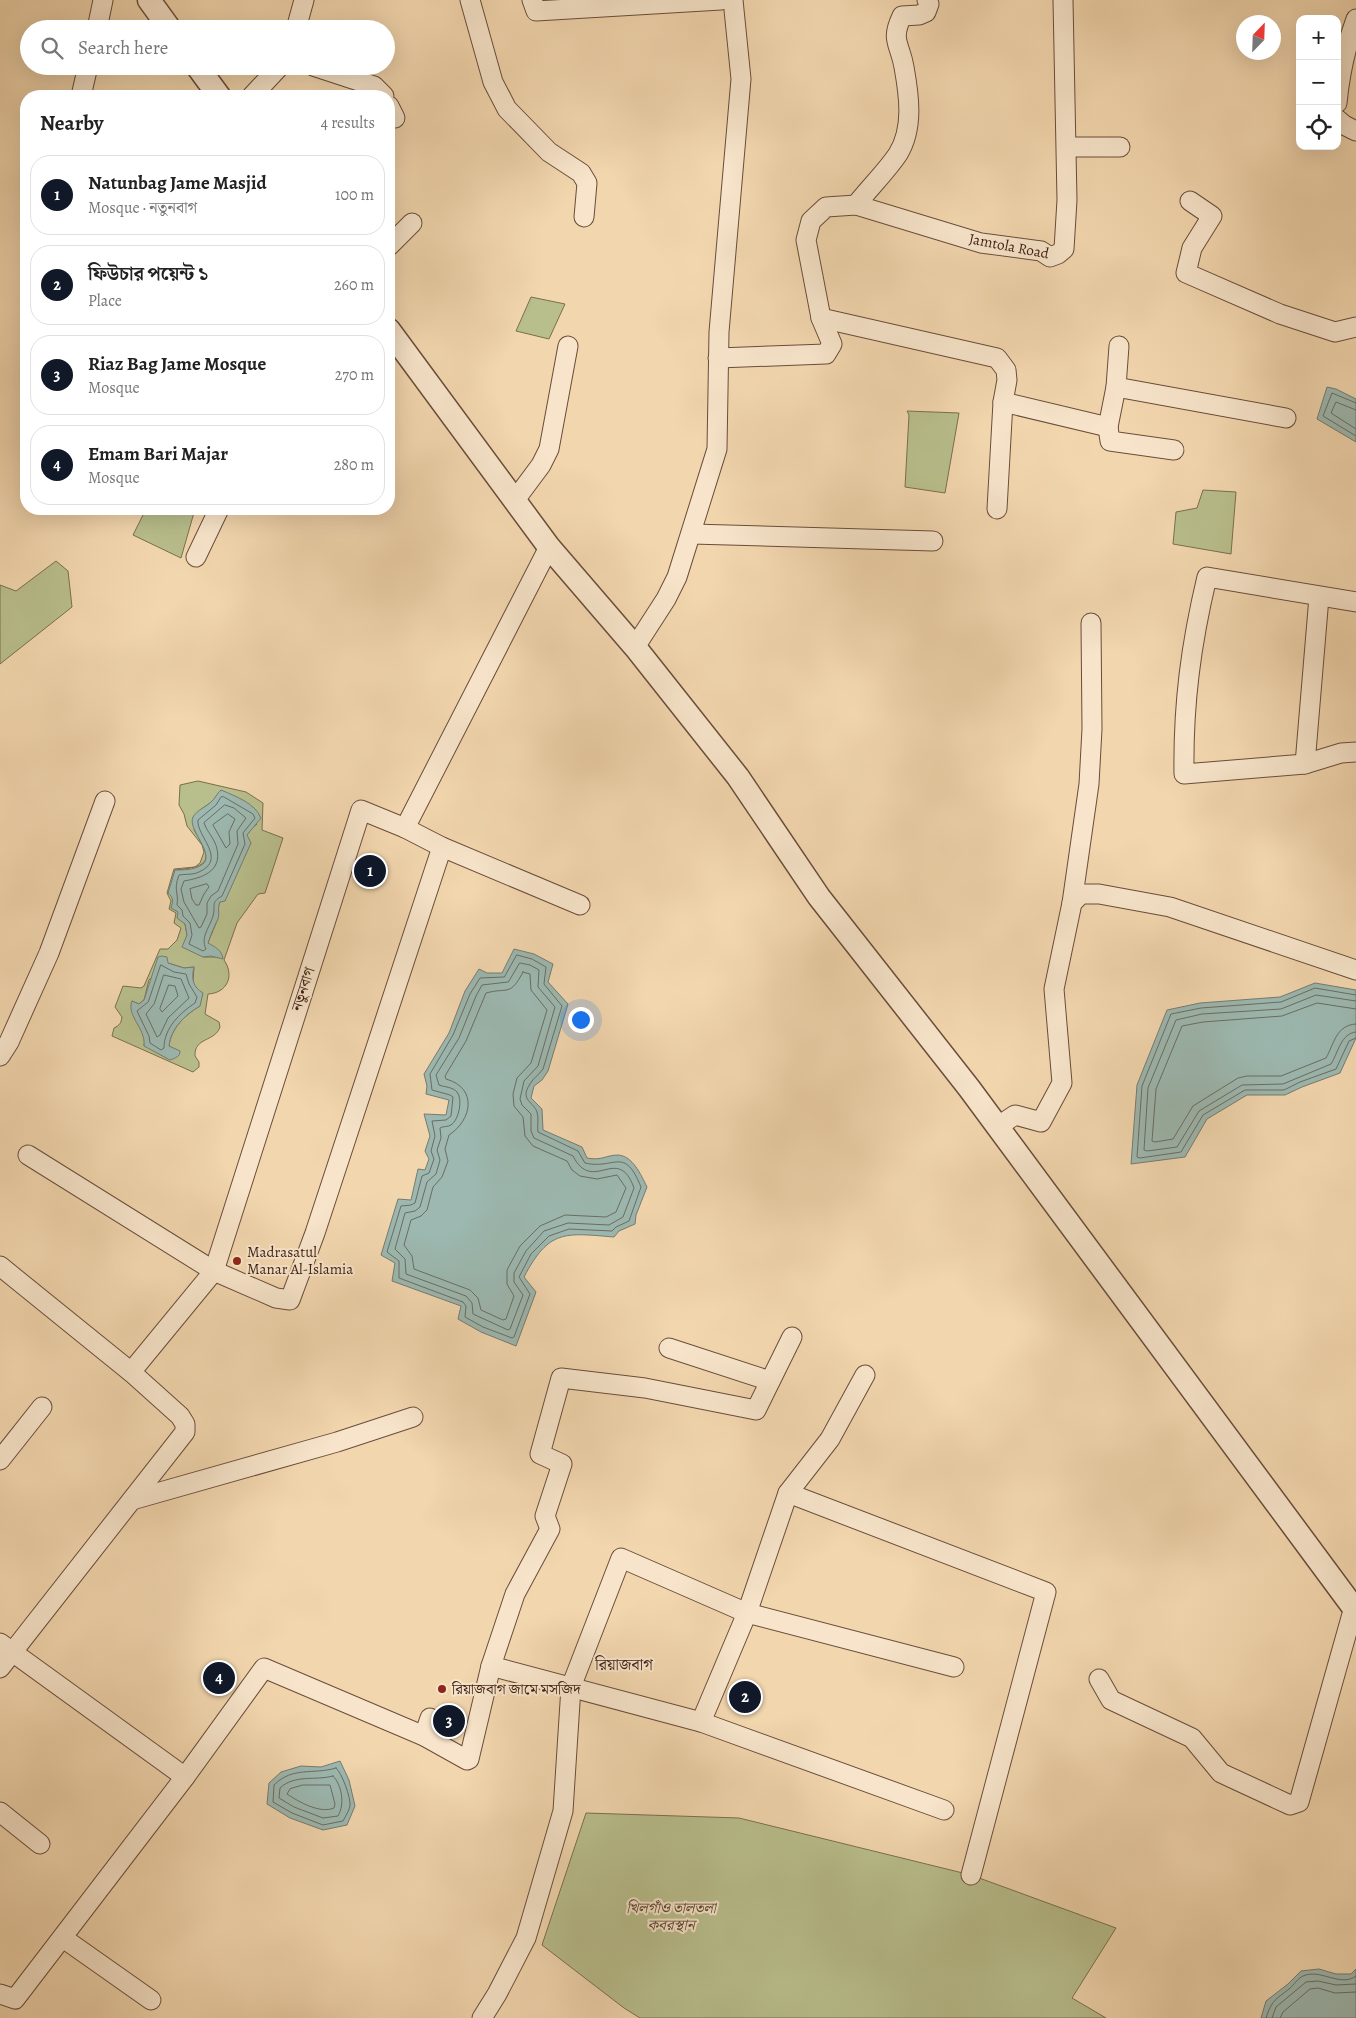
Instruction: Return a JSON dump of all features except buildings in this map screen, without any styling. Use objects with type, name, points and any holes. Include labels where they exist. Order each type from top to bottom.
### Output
[{"type":"street","points":[[99,20],[103,0]]},
{"type":"street","points":[[149,0],[163,20]]},
{"type":"street","points":[[298,20],[304,0]]},
{"type":"street","points":[[470,0],[493,82],[507,109],[549,152],[582,173],[586,178],[588,183],[584,216]]},
{"type":"street","points":[[532,0],[536,11],[721,0]]},
{"type":"street","points":[[635,647],[666,599],[677,578],[718,449],[719,332],[741,79],[733,0]]},
{"type":"street","points":[[856,205],[898,153],[906,133],[910,107],[904,65],[896,42],[896,29],[902,16],[919,15],[926,12],[929,4],[927,0]]},
{"type":"street","name":"Jamtola Road","points":[[718,358],[826,354],[832,344],[821,318],[806,240],[811,221],[826,208],[856,205],[980,243],[1041,251],[1050,257],[1064,249],[1068,200],[1063,0]]},
{"type":"street","points":[[1341,69],[1345,48],[1356,19]]},
{"type":"street","points":[[82,90],[86,75]]},
{"type":"street","points":[[204,75],[215,90]]},
{"type":"street","points":[[258,90],[272,75]]},
{"type":"street","points":[[340,75],[374,86],[378,90]]},
{"type":"street","points":[[1341,122],[1356,131]]},
{"type":"street","points":[[1066,147],[1120,147]]},
{"type":"street","points":[[1190,201],[1212,216],[1192,248],[1186,273],[1280,314],[1334,332],[1356,327]]},
{"type":"street","points":[[395,240],[412,223]]},
{"type":"street","points":[[821,318],[997,358],[1006,370],[997,509]]},
{"type":"street","points":[[395,338],[549,547],[635,647],[738,777],[819,897],[997,1127],[1355,1609],[1299,1802],[1290,1805],[1221,1773],[1192,1738],[1112,1700],[1099,1679]]},
{"type":"street","points":[[514,500],[541,465],[550,449],[568,346]]},
{"type":"street","points":[[1119,346],[1116,387],[1108,427],[1110,441],[1174,450]]},
{"type":"street","points":[[1116,387],[1286,418]]},
{"type":"street","points":[[1003,402],[1108,427]]},
{"type":"street","points":[[196,557],[216,515]]},
{"type":"street","points":[[692,534],[933,541]]},
{"type":"street","points":[[405,828],[549,547]]},
{"type":"street","points":[[1356,602],[1207,577],[1197,620],[1189,671],[1183,725],[1184,774],[1305,764],[1341,753],[1356,752]]},
{"type":"street","points":[[1305,764],[1320,597]]},
{"type":"street","points":[[997,1127],[1015,1115],[1041,1122],[1062,1083],[1054,990],[1072,903],[1089,784],[1092,729],[1091,623]]},
{"type":"street","points":[[0,1056],[13,1034],[49,953],[105,801]]},
{"type":"street","name":"নতুনবাগ","points":[[131,1372],[214,1271],[361,810],[405,828],[442,847],[580,905]]},
{"type":"street","points":[[28,1155],[214,1271],[276,1298],[290,1300],[293,1296],[442,847]]},
{"type":"street","points":[[1072,903],[1081,894],[1099,894],[1170,907],[1356,970]]},
{"type":"street","points":[[0,1266],[131,1372],[180,1416],[185,1424],[185,1432],[132,1500],[6,1648],[0,1668]]},
{"type":"street","points":[[0,1994],[15,1999],[185,1776],[264,1668],[424,1736],[467,1760],[469,1759],[491,1666],[515,1594],[550,1529],[545,1516],[562,1464],[540,1454],[561,1378],[645,1388],[756,1410],[792,1337]]},
{"type":"street","points":[[669,1348],[770,1382]]},
{"type":"street","points":[[701,1722],[747,1613],[788,1493],[830,1439],[865,1375]]},
{"type":"street","points":[[0,1460],[42,1407]]},
{"type":"street","points":[[132,1500],[337,1442],[413,1417]]},
{"type":"street","points":[[788,1493],[1046,1592],[971,1875]]},
{"type":"street","points":[[482,2018],[497,1994],[526,1938],[564,1811],[571,1687],[621,1558],[747,1613],[954,1667]]},
{"type":"street","points":[[6,1648],[185,1776]]},
{"type":"street","points":[[491,1666],[701,1722],[944,1810]]},
{"type":"street","points":[[424,1736],[430,1718]]},
{"type":"street","points":[[0,1812],[40,1844]]},
{"type":"street","points":[[63,1938],[151,2000]]},
{"type":"green space","points":[[531,297],[565,304],[549,339],[516,331]]},
{"type":"green space","points":[[907,411],[959,413],[945,493],[905,487],[909,415]]},
{"type":"green space","points":[[1203,490],[1236,492],[1231,554],[1173,544],[1176,512],[1197,508]]},
{"type":"green space","points":[[143,515],[193,515],[181,558],[133,535]]},
{"type":"green space","points":[[56,561],[68,571],[72,607],[0,664],[0,585],[16,591]]},
{"type":"green space","points":[[198,781],[246,792],[263,803],[262,830],[283,838],[265,893],[258,894],[237,923],[224,960],[229,972],[227,983],[220,991],[208,994],[205,1014],[219,1022],[220,1027],[214,1035],[201,1042],[198,1046],[195,1056],[199,1062],[199,1067],[193,1072],[112,1036],[114,1028],[119,1025],[122,1019],[115,1007],[123,986],[141,988],[144,986],[160,949],[168,949],[177,940],[181,928],[174,923],[176,913],[169,909],[171,901],[167,893],[174,869],[194,867],[175,870],[173,900],[185,924],[187,935],[203,957],[218,957],[208,943],[217,920],[218,907],[247,835],[257,824],[221,790],[213,801],[200,810],[194,830],[204,848],[206,855],[202,864],[195,867],[200,863],[204,852],[202,845],[187,826],[179,805],[180,785]],"holes":[[[168,963],[184,968],[194,967],[193,982],[200,1006],[184,1018],[176,1028],[170,1039],[169,1046],[172,1049],[144,1046],[145,1038],[132,1001],[139,1004],[144,1000],[149,980]]]},
{"type":"green space","name":"খিলগাঁও তালতলা কবরস্থান","points":[[586,1813],[739,1818],[971,1875],[1116,1928],[1072,1998],[1106,2018],[640,2018],[624,2008],[542,1945]]},
{"type":"water","points":[[1327,387],[1336,389],[1356,399],[1356,442],[1317,419]]},
{"type":"water","points":[[221,790],[249,804],[261,818],[247,835],[251,843],[225,901],[220,902],[218,919],[208,943],[220,951],[223,959],[211,956],[203,957],[182,947],[187,935],[185,924],[177,918],[178,912],[171,908],[172,900],[168,893],[175,870],[195,868],[203,864],[206,859],[205,852],[194,830],[193,817],[212,801]]},
{"type":"water","points":[[514,949],[534,954],[553,964],[548,982],[568,1004],[548,1071],[542,1080],[534,1086],[531,1098],[542,1109],[543,1130],[582,1147],[587,1158],[623,1156],[636,1167],[647,1187],[636,1215],[635,1224],[619,1231],[614,1237],[571,1235],[551,1242],[542,1250],[524,1277],[536,1292],[516,1346],[481,1332],[458,1319],[461,1306],[392,1281],[395,1263],[381,1255],[398,1199],[411,1200],[418,1169],[425,1170],[429,1159],[425,1151],[430,1136],[424,1114],[446,1115],[449,1100],[426,1094],[427,1086],[424,1074],[449,1033],[465,991],[479,969],[487,973],[502,973]]},
{"type":"water","points":[[158,957],[167,957],[168,963],[184,968],[194,967],[194,982],[203,993],[200,1006],[184,1018],[170,1039],[169,1046],[180,1051],[180,1053],[170,1060],[144,1046],[142,1033],[131,1007],[132,1001],[139,1004],[144,1000]]},
{"type":"water","points":[[1315,983],[1356,990],[1356,1038],[1340,1073],[1285,1095],[1247,1095],[1207,1119],[1185,1157],[1131,1164],[1137,1085],[1167,1010],[1200,1003],[1280,997]]},
{"type":"water","points":[[340,1761],[349,1780],[355,1806],[347,1825],[323,1830],[290,1818],[267,1804],[269,1783],[281,1772],[301,1766],[321,1767]]},
{"type":"water","points":[[1319,1969],[1336,1974],[1351,1974],[1356,1969],[1356,2018],[1261,2018],[1266,2001],[1301,1971]]},
{"type":"place","name":"Natunbag Jame Masjid","points":[[370,871]]},
{"type":"place","name":"Madrasatul Manar Al-Islamia","points":[[237,1261]]},
{"type":"place","name":"Emam Bari Majar","points":[[219,1678]]},
{"type":"place","name":"রিয়াজবাগ জামে মসজিদ","points":[[442,1689]]},
{"type":"place","name":"ফিউচার পয়েন্ট ১","points":[[745,1697]]},
{"type":"place","name":"Riaz Bag Jame Mosque","points":[[449,1721]]},
{"type":"district","name":"রিয়াজবাগ","points":[[624,1664]]}]
